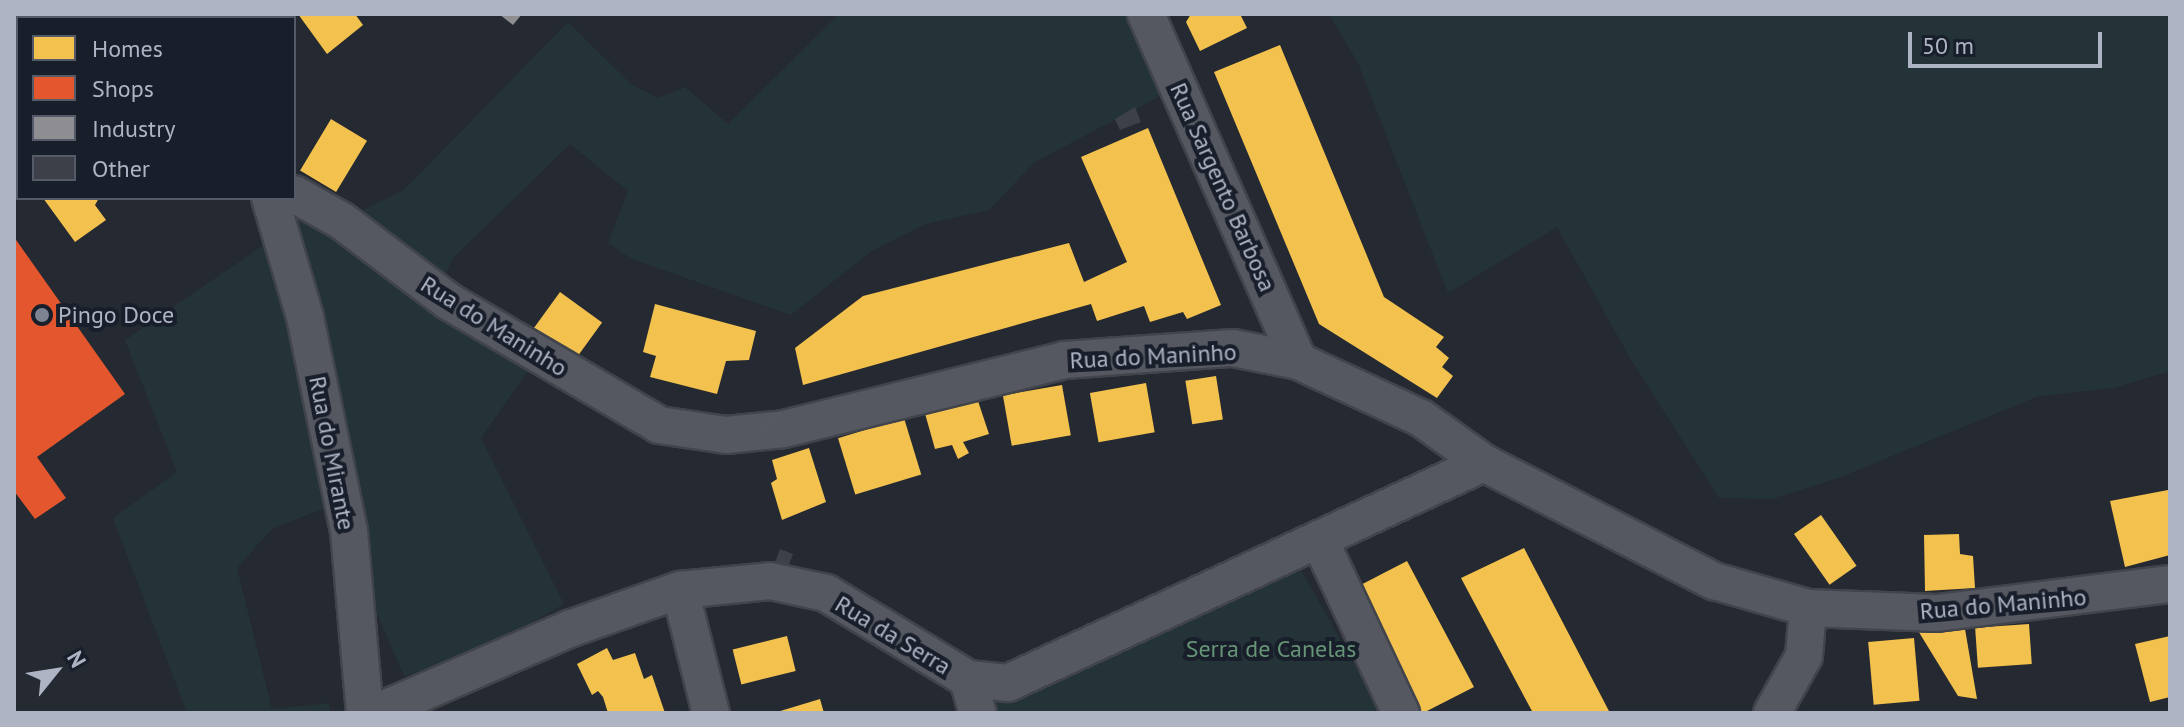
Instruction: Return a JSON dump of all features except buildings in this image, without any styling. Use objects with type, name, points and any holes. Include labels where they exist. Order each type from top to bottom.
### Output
[{"type":"street","name":"Rua Sargento Barbosa","points":[[1146,14],[1298,361]]},
{"type":"street","name":"Rua do Maninho","points":[[296,195],[342,221],[448,301],[659,425],[726,435],[784,429],[1064,360],[1233,348],[1298,361],[1421,418],[1484,463],[1714,581],[1808,608],[1937,613],[2170,584]]},
{"type":"street","name":"Rua do Mirante","points":[[271,200],[305,317],[349,531],[365,713]]},
{"type":"street","name":"Rua da Serra","points":[[375,713],[569,629],[680,590],[770,581],[826,593],[973,696],[1008,683],[1484,463]]},
{"type":"street","points":[[1319,539],[1401,713]]},
{"type":"street","points":[[680,590],[711,713]]},
{"type":"street","points":[[1772,713],[1804,656],[1808,608]]},
{"type":"green space","points":[[839,14],[1144,14],[1181,85],[1035,162],[989,210],[926,224],[873,250],[791,315],[632,259],[608,243],[628,191],[570,144],[453,258],[433,301],[534,362],[481,438],[564,604],[479,653],[404,676],[331,506],[273,528],[237,568],[272,709],[329,703],[331,713],[187,713],[113,518],[177,472],[125,340],[331,199],[361,211],[404,190],[568,22],[631,84],[658,98],[685,87],[728,124]]},
{"type":"green space","points":[[1329,14],[2170,14],[2170,371],[2113,388],[2039,396],[1838,478],[1772,499],[1719,498],[1630,358],[1557,227],[1448,293],[1358,63]]},
{"type":"green space","name":"Serra de Canelas","points":[[1301,570],[1382,713],[961,713],[1163,618]]},
{"type":"place","name":"Pingo Doce","points":[[42,315]]}]
